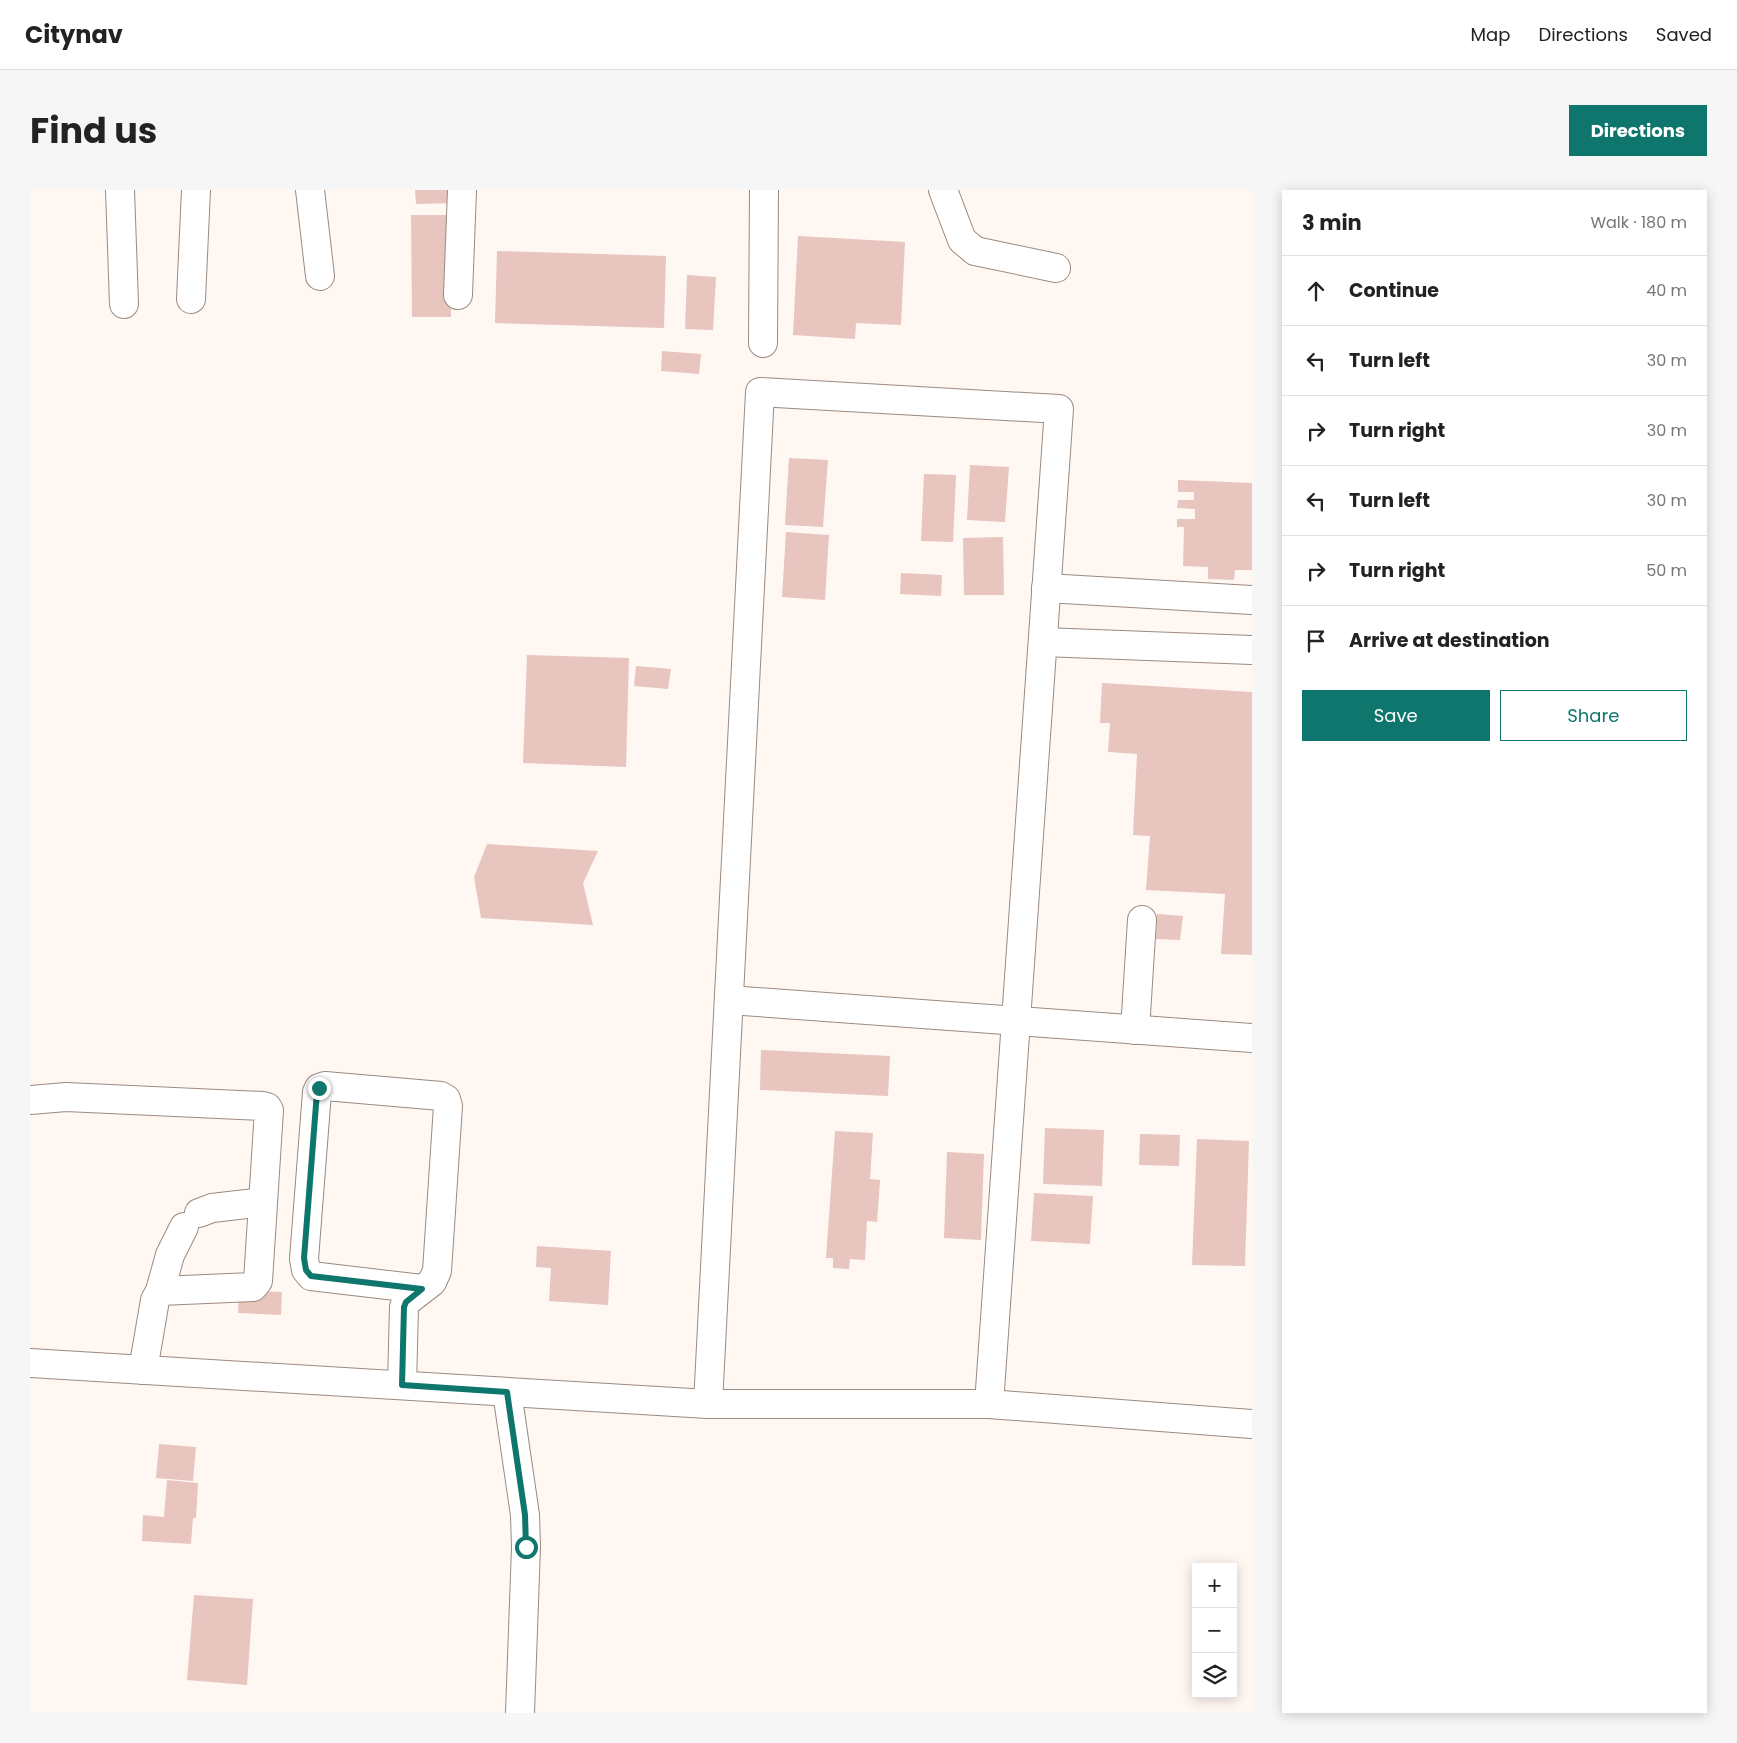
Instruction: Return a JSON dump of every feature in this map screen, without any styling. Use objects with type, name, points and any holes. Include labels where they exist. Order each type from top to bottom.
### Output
[{"type":"street","points":[[120,190],[124,304]]},
{"type":"street","points":[[191,299],[196,190]]},
{"type":"street","points":[[310,190],[320,276]]},
{"type":"street","points":[[458,295],[462,190]]},
{"type":"street","points":[[763,343],[764,190]]},
{"type":"street","points":[[943,190],[962,240],[975,251],[1056,268]]},
{"type":"street","points":[[708,1404],[760,392],[1059,409],[989,1404]]},
{"type":"street","points":[[1046,588],[1252,600]]},
{"type":"street","points":[[1043,642],[1252,650]]},
{"type":"street","points":[[1135,1030],[1142,920]]},
{"type":"street","points":[[729,1000],[1252,1038]]},
{"type":"street","points":[[402,1385],[404,1307],[406,1302],[432,1282],[437,1271],[448,1106],[446,1100],[441,1096],[325,1086],[319,1088],[317,1092],[304,1258],[306,1270],[311,1276],[422,1289]]},
{"type":"street","points":[[30,1100],[66,1097],[267,1108],[269,1115],[258,1281],[256,1285],[160,1291]]},
{"type":"street","points":[[143,1370],[155,1300],[160,1291],[170,1256],[191,1220],[212,1208],[263,1202]]},
{"type":"street","points":[[30,1363],[708,1404],[989,1404],[1252,1424],[1252,1416]]},
{"type":"street","points":[[507,1392],[526,1523],[520,1713]]},
{"type":"building","points":[[415,190],[454,190],[455,203],[416,204]]},
{"type":"building","points":[[411,215],[450,215],[451,317],[412,317]]},
{"type":"building","points":[[798,236],[905,242],[901,325],[856,323],[855,339],[793,335]]},
{"type":"building","points":[[497,251],[666,256],[664,328],[495,323]]},
{"type":"building","points":[[687,275],[716,277],[713,330],[685,329]]},
{"type":"building","points":[[662,351],[701,354],[699,374],[661,371]]},
{"type":"building","points":[[789,458],[828,460],[823,527],[785,525]]},
{"type":"building","points":[[970,465],[1009,467],[1005,522],[967,520]]},
{"type":"building","points":[[924,474],[956,475],[953,542],[921,541]]},
{"type":"building","points":[[1178,480],[1252,483],[1252,570],[1235,570],[1234,580],[1208,579],[1208,567],[1183,566],[1184,527],[1177,527],[1177,519],[1195,519],[1195,509],[1177,508],[1178,500],[1194,500],[1194,492],[1178,492]]},
{"type":"building","points":[[786,532],[829,535],[825,600],[782,597]]},
{"type":"building","points":[[1003,537],[1004,595],[964,595],[963,538]]},
{"type":"building","points":[[901,573],[942,575],[941,596],[900,594]]},
{"type":"building","points":[[527,655],[629,658],[626,767],[523,763]]},
{"type":"building","points":[[636,666],[671,669],[668,689],[634,686]]},
{"type":"building","points":[[1102,683],[1252,692],[1252,955],[1221,954],[1225,894],[1146,890],[1150,836],[1133,835],[1137,754],[1108,752],[1110,723],[1100,723]]},
{"type":"building","points":[[487,844],[598,851],[583,883],[593,925],[481,918],[474,877]]},
{"type":"building","points":[[1157,914],[1183,916],[1180,940],[1156,939]]},
{"type":"building","points":[[761,1050],[890,1056],[888,1096],[760,1090]]},
{"type":"building","points":[[1045,1128],[1104,1130],[1102,1186],[1043,1184]]},
{"type":"building","points":[[835,1131],[873,1133],[870,1179],[880,1180],[877,1222],[867,1221],[865,1260],[850,1259],[849,1269],[833,1268],[833,1258],[826,1258]]},
{"type":"building","points":[[1140,1134],[1180,1135],[1179,1166],[1139,1165]]},
{"type":"building","points":[[1197,1139],[1249,1141],[1245,1266],[1192,1265]]},
{"type":"building","points":[[947,1152],[984,1154],[981,1240],[944,1238]]},
{"type":"building","points":[[1034,1193],[1093,1196],[1090,1244],[1031,1241]]},
{"type":"building","points":[[537,1246],[611,1251],[608,1305],[549,1301],[551,1268],[536,1267]]},
{"type":"building","points":[[239,1290],[282,1292],[281,1315],[238,1313]]},
{"type":"building","points":[[159,1444],[196,1447],[193,1481],[156,1478]]},
{"type":"building","points":[[167,1480],[198,1483],[196,1518],[193,1518],[191,1544],[142,1541],[143,1515],[164,1517]]},
{"type":"building","points":[[194,1595],[253,1599],[247,1685],[187,1680]]},
{"type":"route","points":[[319,1088],[317,1092],[304,1258],[306,1270],[311,1276],[422,1289],[406,1302],[404,1307],[402,1385],[507,1392],[525,1515],[526,1547]]}]
